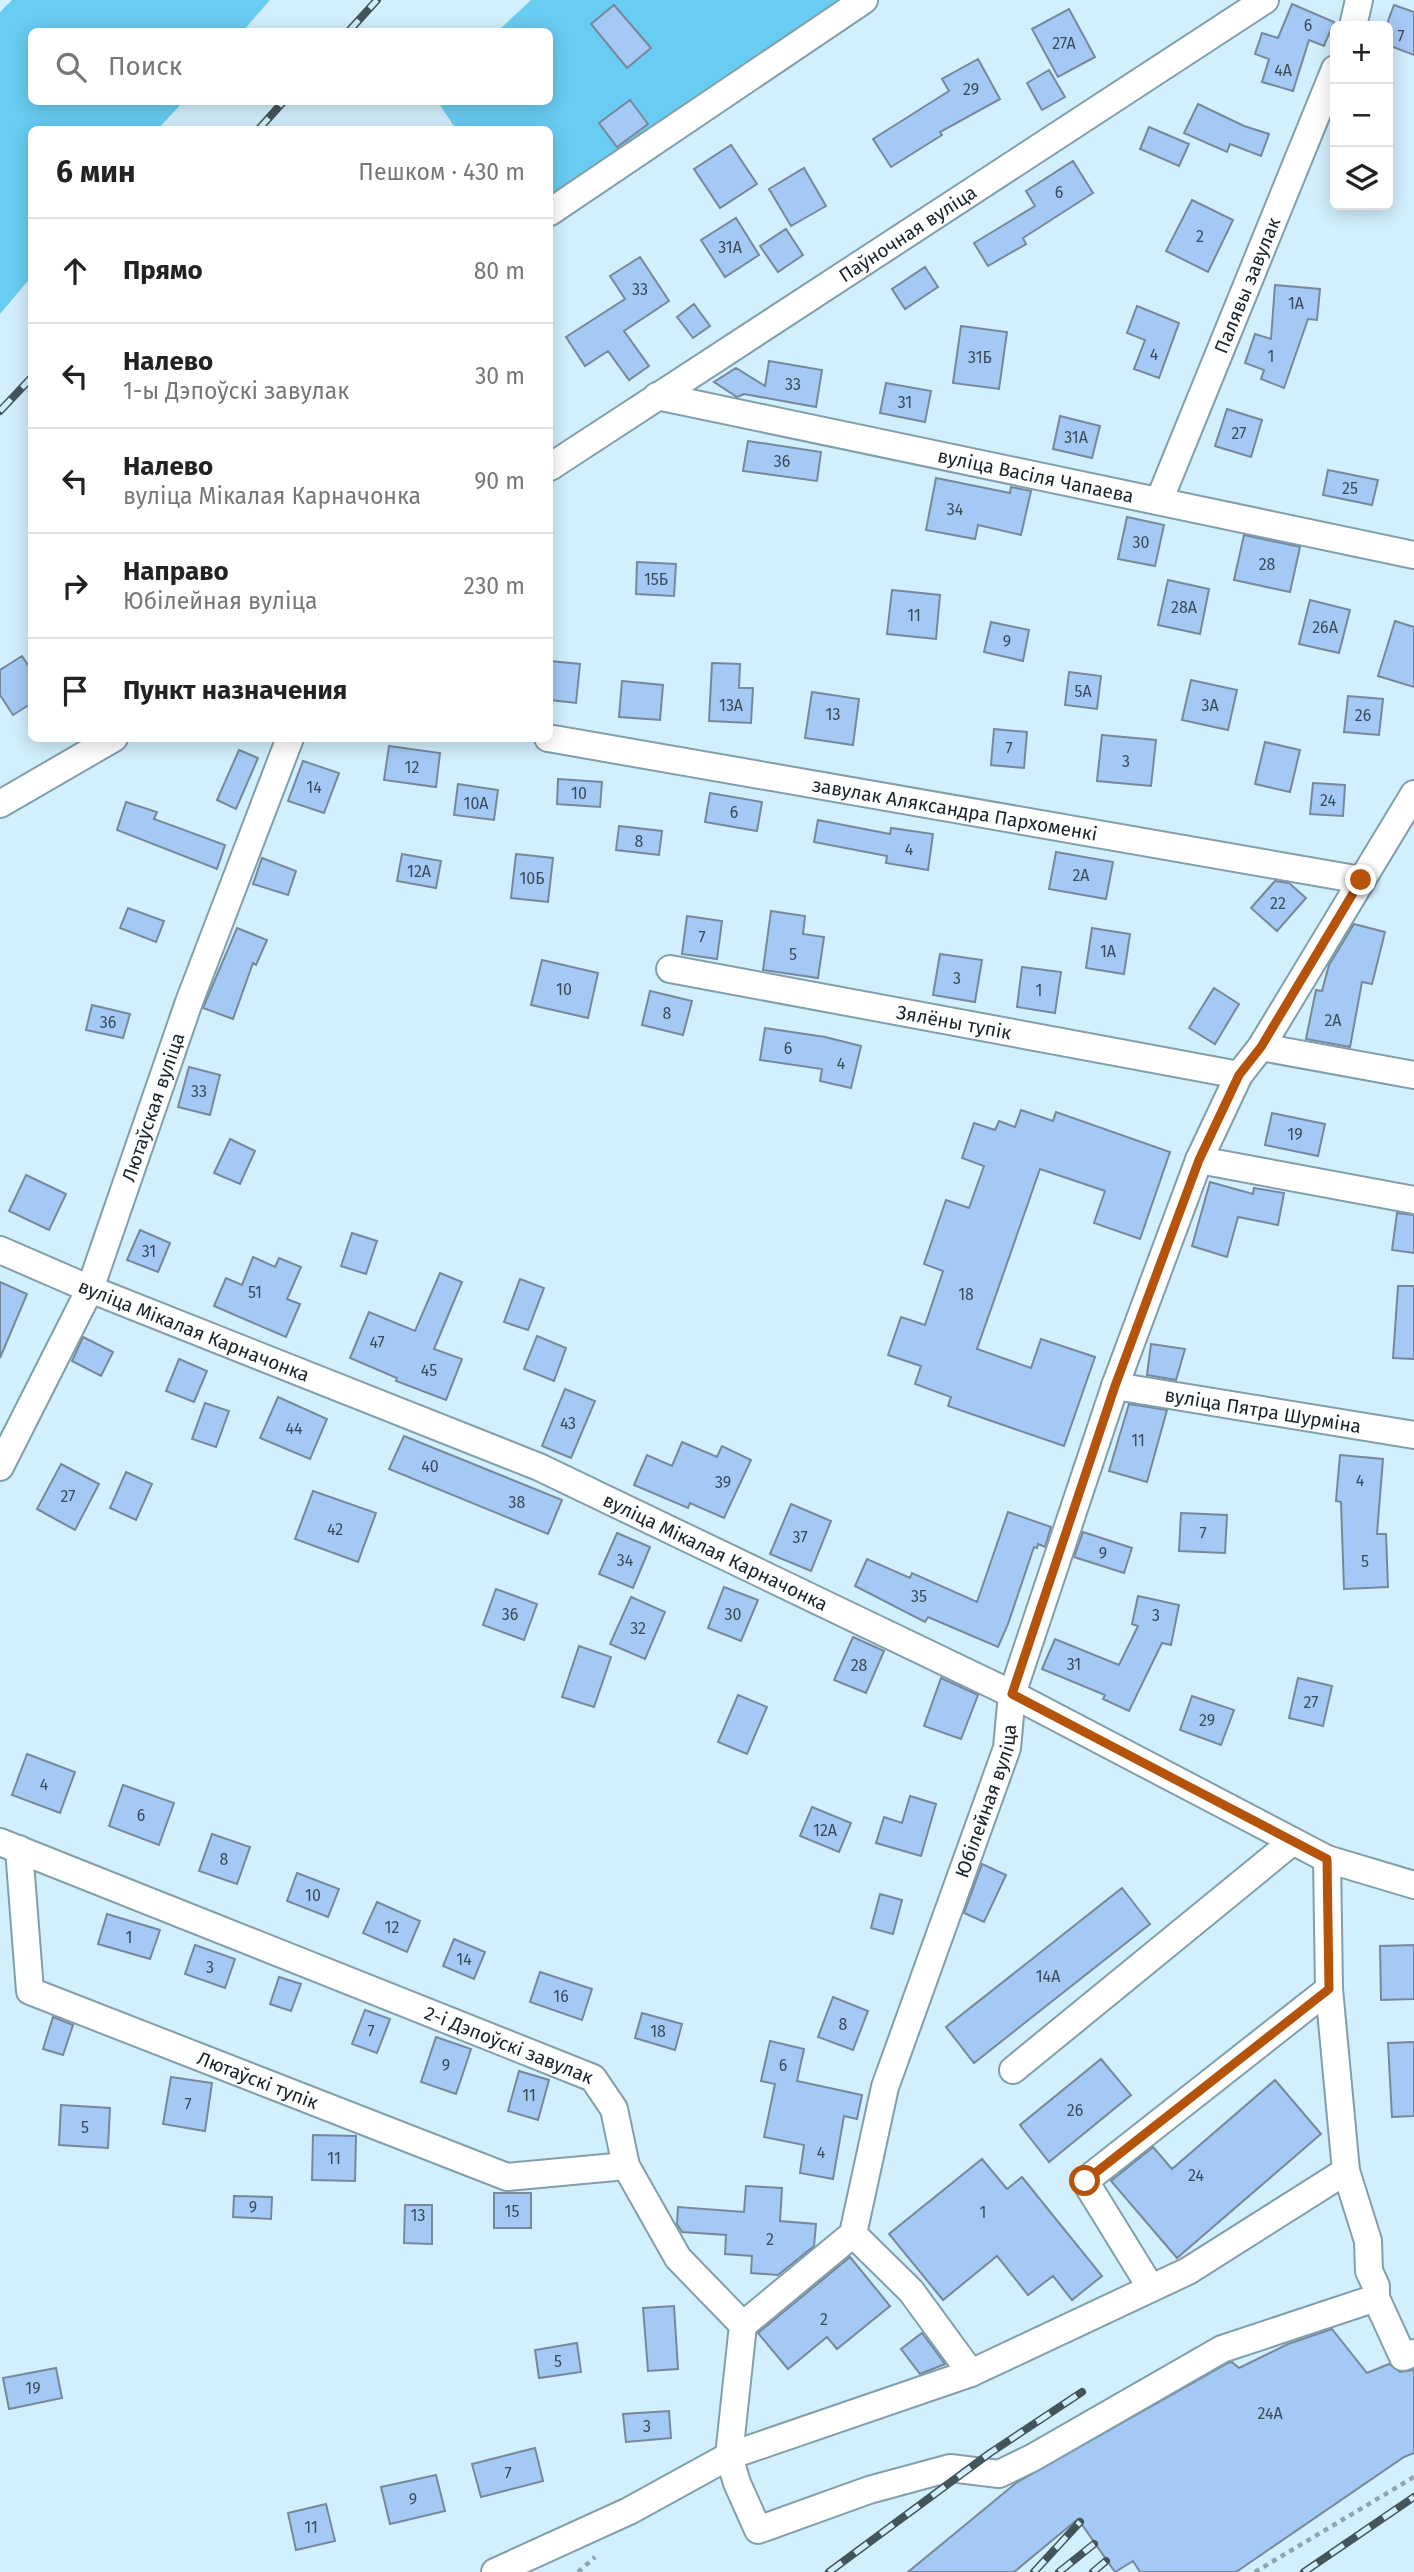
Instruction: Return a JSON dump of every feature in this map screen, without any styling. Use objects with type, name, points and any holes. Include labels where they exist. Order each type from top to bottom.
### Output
[{"type":"street","points":[[553,210],[864,0]]},
{"type":"street","name":"Паўночная вуліца","points":[[553,465],[1265,0]]},
{"type":"street","points":[[1354,21],[1359,0]]},
{"type":"street","name":"Палявы завулак","points":[[1158,501],[1330,81]]},
{"type":"street","name":"вуліца Васіля Чапаева","points":[[657,396],[1414,555]]},
{"type":"street","name":"завулак Аляксандра Пархоменкі","points":[[553,739],[1361,880]]},
{"type":"street","points":[[0,804],[107,742]]},
{"type":"street","name":"Лютаўская вуліца","points":[[0,1467],[90,1289],[189,1002],[288,742]]},
{"type":"street","name":"Юбілейная вуліца","points":[[853,2234],[885,2087],[1007,1748],[1012,1694],[1115,1386],[1199,1160],[1239,1075],[1261,1047],[1414,794]]},
{"type":"street","name":"Зялёны тупік","points":[[670,969],[1239,1075]]},
{"type":"street","points":[[1261,1047],[1414,1075]]},
{"type":"street","points":[[1199,1160],[1414,1200]]},
{"type":"street","name":"вуліца Мікалая Карначонка","points":[[0,1251],[539,1468],[1012,1694],[1327,1859],[1414,1885]]},
{"type":"street","name":"вуліца Пятра Шурміна","points":[[1115,1386],[1414,1435]]},
{"type":"street","points":[[1013,2070],[1293,1842]]},
{"type":"street","name":"2-і Дэпоўскі завулак","points":[[9,1845],[593,2078],[614,2109],[626,2166],[678,2258],[743,2325]]},
{"type":"street","name":"Лютаўскі тупік","points":[[9,1845],[30,1990],[506,2177],[626,2166]]},
{"type":"street","points":[[1327,1859],[1329,1989],[1346,2171],[1368,2241],[1369,2271],[1376,2286],[1376,2298],[1403,2357],[1414,2353]]},
{"type":"street","points":[[1151,2288],[1085,2181],[1329,1989]]},
{"type":"street","points":[[495,2572],[629,2511],[729,2456],[971,2372],[1188,2271],[1346,2171]]},
{"type":"street","points":[[971,2372],[911,2291],[853,2234],[743,2325],[729,2456],[737,2483],[758,2530],[869,2490],[950,2468],[999,2474],[1032,2458],[1222,2348],[1376,2298]]},
{"type":"path","points":[[1255,2572],[1414,2477]]},
{"type":"shaded area","points":[[12,0],[270,0],[246,28],[28,28],[28,105],[180,105],[161,126],[28,126],[28,281],[0,314],[0,12]]},
{"type":"shaded area","points":[[531,0],[855,0],[553,206],[553,126],[454,126],[440,105],[553,105],[553,28],[501,28]]},
{"type":"building","points":[[1292,4],[1332,21],[1324,46],[1309,40],[1293,91],[1262,82],[1269,59],[1255,54],[1262,33],[1278,38]]},
{"type":"building","points":[[614,5],[651,48],[627,68],[591,24]]},
{"type":"building","points":[[1394,5],[1414,12],[1414,55],[1393,47],[1393,21],[1388,21]]},
{"type":"building","points":[[1069,9],[1095,57],[1058,77],[1032,29]]},
{"type":"building","points":[[978,59],[1000,99],[940,132],[942,135],[891,167],[873,139],[949,91],[942,79]]},
{"type":"building","points":[[1049,70],[1065,97],[1042,110],[1027,83]]},
{"type":"building","points":[[630,100],[648,124],[617,147],[599,123]]},
{"type":"building","points":[[1198,104],[1244,126],[1269,134],[1261,156],[1230,144],[1227,152],[1184,133]]},
{"type":"building","points":[[1149,127],[1189,144],[1179,166],[1140,149]]},
{"type":"building","points":[[731,145],[757,184],[720,208],[694,169]]},
{"type":"building","points":[[1073,161],[1093,193],[1023,238],[1026,244],[988,266],[974,243],[1035,206],[1026,191]]},
{"type":"building","points":[[804,168],[826,206],[791,226],[769,189]]},
{"type":"building","points":[[1192,200],[1233,220],[1208,272],[1166,251]]},
{"type":"building","points":[[736,218],[759,255],[725,277],[701,240]]},
{"type":"building","points":[[786,229],[803,255],[778,272],[760,246]]},
{"type":"building","points":[[640,257],[669,301],[624,331],[649,366],[629,380],[608,351],[585,366],[566,337],[625,299],[610,276]]},
{"type":"building","points":[[925,267],[938,287],[905,309],[892,289]]},
{"type":"building","points":[[1275,285],[1320,289],[1317,320],[1308,319],[1284,388],[1261,379],[1264,370],[1245,363],[1255,334],[1271,339]]},
{"type":"building","points":[[694,304],[710,326],[693,338],[677,317]]},
{"type":"building","points":[[1137,306],[1179,323],[1159,378],[1134,369],[1145,340],[1127,333]]},
{"type":"building","points":[[961,326],[1007,332],[999,389],[953,383]]},
{"type":"building","points":[[769,361],[822,370],[816,407],[744,394],[737,397],[714,382],[736,368],[765,386]]},
{"type":"building","points":[[886,383],[931,391],[925,422],[880,413]]},
{"type":"building","points":[[1227,409],[1262,420],[1251,457],[1215,446]]},
{"type":"building","points":[[1060,416],[1100,426],[1092,458],[1053,449]]},
{"type":"building","points":[[748,441],[821,452],[817,481],[743,471]]},
{"type":"building","points":[[1328,470],[1378,480],[1372,505],[1323,495]]},
{"type":"building","points":[[936,478],[1010,493],[1011,487],[1031,491],[1021,535],[978,525],[975,539],[926,530]]},
{"type":"building","points":[[1127,517],[1164,525],[1155,566],[1118,559]]},
{"type":"building","points":[[1244,535],[1300,547],[1290,592],[1234,580]]},
{"type":"building","points":[[637,562],[676,564],[674,596],[636,594]]},
{"type":"building","points":[[1168,580],[1209,589],[1200,634],[1158,625]]},
{"type":"building","points":[[892,590],[940,595],[936,639],[887,634]]},
{"type":"building","points":[[1310,600],[1350,610],[1339,653],[1299,644]]},
{"type":"building","points":[[1395,621],[1414,627],[1414,687],[1378,676]]},
{"type":"building","points":[[991,622],[1029,630],[1023,661],[984,652]]},
{"type":"building","points":[[22,656],[28,665],[28,706],[13,715],[0,695],[0,670]]},
{"type":"building","points":[[553,661],[580,664],[576,703],[553,700]]},
{"type":"building","points":[[712,663],[740,664],[739,688],[753,688],[751,723],[709,721]]},
{"type":"building","points":[[1069,672],[1101,676],[1097,709],[1065,705]]},
{"type":"building","points":[[1191,680],[1237,690],[1228,730],[1182,720]]},
{"type":"building","points":[[622,681],[663,685],[660,720],[619,717]]},
{"type":"building","points":[[812,692],[859,699],[853,745],[805,738]]},
{"type":"building","points":[[1348,696],[1383,699],[1379,735],[1344,732]]},
{"type":"building","points":[[994,729],[1027,732],[1024,768],[991,765]]},
{"type":"building","points":[[1102,735],[1156,740],[1151,786],[1097,781]]},
{"type":"building","points":[[1265,742],[1300,750],[1290,792],[1255,784]]},
{"type":"building","points":[[389,746],[440,753],[436,787],[384,780]]},
{"type":"building","points":[[239,750],[258,758],[236,809],[217,800]]},
{"type":"building","points":[[303,761],[339,773],[324,813],[288,801]]},
{"type":"building","points":[[558,779],[602,782],[600,807],[557,804]]},
{"type":"building","points":[[1313,783],[1345,785],[1343,816],[1310,814]]},
{"type":"building","points":[[458,784],[498,790],[494,820],[454,815]]},
{"type":"building","points":[[710,793],[762,802],[757,831],[705,822]]},
{"type":"building","points":[[126,802],[157,812],[154,819],[225,845],[217,869],[117,830]]},
{"type":"building","points":[[818,820],[890,834],[891,828],[933,834],[928,870],[886,863],[887,856],[814,842]]},
{"type":"building","points":[[619,826],[662,831],[659,855],[616,850]]},
{"type":"building","points":[[1056,852],[1113,862],[1106,899],[1049,889]]},
{"type":"building","points":[[402,854],[441,861],[436,888],[397,881]]},
{"type":"building","points":[[516,854],[553,858],[548,902],[511,898]]},
{"type":"building","points":[[262,858],[296,871],[288,895],[253,884]]},
{"type":"building","points":[[1275,881],[1289,883],[1306,898],[1277,931],[1251,908]]},
{"type":"building","points":[[128,908],[164,921],[156,942],[120,928]]},
{"type":"building","points":[[771,911],[805,916],[803,934],[824,937],[818,978],[763,970]]},
{"type":"building","points":[[687,916],[722,921],[717,959],[682,954]]},
{"type":"building","points":[[1354,924],[1385,932],[1372,984],[1362,982],[1350,1047],[1306,1039],[1316,990],[1322,991],[1329,965]]},
{"type":"building","points":[[237,928],[267,940],[256,965],[253,963],[233,1019],[203,1008]]},
{"type":"building","points":[[1092,928],[1130,934],[1124,974],[1086,968]]},
{"type":"building","points":[[940,954],[982,960],[975,1002],[933,995]]},
{"type":"building","points":[[542,960],[598,973],[588,1018],[531,1005]]},
{"type":"building","points":[[1022,967],[1061,972],[1055,1013],[1017,1007]]},
{"type":"building","points":[[1214,988],[1239,1004],[1215,1044],[1189,1028]]},
{"type":"building","points":[[650,991],[692,1001],[683,1035],[642,1025]]},
{"type":"building","points":[[92,1005],[130,1014],[123,1038],[86,1030]]},
{"type":"building","points":[[765,1028],[825,1037],[861,1046],[851,1088],[820,1081],[822,1069],[760,1060]]},
{"type":"building","points":[[189,1067],[220,1075],[210,1115],[178,1107]]},
{"type":"building","points":[[1021,1110],[1053,1121],[1056,1112],[1170,1152],[1140,1239],[1094,1223],[1105,1191],[1040,1169],[977,1349],[1031,1368],[1041,1339],[1095,1357],[1064,1446],[948,1406],[951,1397],[915,1384],[921,1366],[888,1355],[901,1317],[925,1325],[943,1271],[924,1264],[946,1200],[969,1208],[984,1166],[962,1158],[974,1123],[995,1130],[999,1121],[1015,1127]]},
{"type":"building","points":[[1272,1113],[1325,1124],[1318,1156],[1265,1145]]},
{"type":"building","points":[[230,1139],[255,1151],[240,1184],[214,1173]]},
{"type":"building","points":[[26,1175],[66,1194],[49,1230],[9,1211]]},
{"type":"building","points":[[1210,1182],[1253,1194],[1254,1188],[1284,1193],[1278,1225],[1238,1217],[1227,1257],[1192,1246]]},
{"type":"building","points":[[1397,1213],[1414,1215],[1414,1253],[1392,1250]]},
{"type":"building","points":[[140,1230],[170,1243],[158,1272],[127,1260]]},
{"type":"building","points":[[352,1233],[377,1241],[366,1274],[341,1266]]},
{"type":"building","points":[[253,1257],[275,1267],[279,1258],[301,1267],[287,1299],[300,1304],[286,1337],[214,1306],[226,1278],[242,1285]]},
{"type":"building","points":[[440,1273],[462,1282],[434,1349],[462,1359],[446,1400],[396,1381],[397,1378],[350,1358],[369,1312],[415,1331]]},
{"type":"building","points":[[520,1279],[544,1288],[528,1330],[504,1322]]},
{"type":"building","points":[[0,1282],[27,1294],[0,1358]]},
{"type":"building","points":[[1398,1286],[1414,1286],[1414,1359],[1393,1358]]},
{"type":"building","points":[[537,1336],[566,1348],[554,1381],[524,1369]]},
{"type":"building","points":[[83,1337],[113,1352],[101,1376],[72,1361]]},
{"type":"building","points":[[1151,1344],[1185,1349],[1176,1380],[1147,1375]]},
{"type":"building","points":[[179,1359],[207,1371],[194,1402],[166,1391]]},
{"type":"building","points":[[565,1389],[595,1401],[571,1458],[542,1446]]},
{"type":"building","points":[[278,1397],[327,1419],[310,1459],[260,1438]]},
{"type":"building","points":[[205,1403],[229,1411],[216,1447],[192,1439]]},
{"type":"building","points":[[1129,1404],[1167,1410],[1147,1482],[1109,1471]]},
{"type":"building","points":[[404,1436],[562,1500],[548,1534],[389,1469]]},
{"type":"building","points":[[682,1442],[717,1457],[722,1446],[751,1460],[724,1518],[690,1503],[688,1508],[634,1485],[647,1455],[672,1466]]},
{"type":"building","points":[[1340,1455],[1383,1459],[1377,1534],[1386,1534],[1388,1587],[1344,1589],[1341,1502],[1336,1501]]},
{"type":"building","points":[[61,1464],[99,1484],[75,1530],[37,1509]]},
{"type":"building","points":[[126,1472],[152,1484],[136,1520],[110,1508]]},
{"type":"building","points":[[313,1491],[376,1513],[358,1562],[295,1539]]},
{"type":"building","points":[[791,1504],[831,1521],[811,1571],[770,1554]]},
{"type":"building","points":[[1008,1512],[1051,1527],[1045,1547],[1038,1544],[1037,1548],[1034,1547],[998,1647],[928,1617],[925,1622],[855,1586],[867,1559],[910,1578],[912,1573],[977,1602]]},
{"type":"building","points":[[1181,1513],[1227,1515],[1225,1553],[1179,1551]]},
{"type":"building","points":[[1083,1532],[1132,1548],[1124,1573],[1074,1557]]},
{"type":"building","points":[[617,1533],[650,1547],[633,1588],[599,1574]]},
{"type":"building","points":[[724,1587],[758,1600],[741,1641],[708,1628]]},
{"type":"building","points":[[496,1589],[537,1604],[524,1640],[483,1625]]},
{"type":"building","points":[[1138,1596],[1179,1605],[1171,1645],[1162,1643],[1129,1711],[1103,1699],[1105,1695],[1042,1669],[1055,1639],[1119,1665],[1138,1626],[1132,1624]]},
{"type":"building","points":[[631,1597],[665,1612],[645,1659],[610,1644]]},
{"type":"building","points":[[853,1637],[884,1651],[866,1693],[834,1680]]},
{"type":"building","points":[[579,1646],[611,1657],[594,1707],[562,1697]]},
{"type":"building","points":[[941,1678],[978,1695],[961,1739],[924,1726]]},
{"type":"building","points":[[1298,1678],[1332,1686],[1323,1726],[1289,1718]]},
{"type":"building","points":[[738,1695],[767,1707],[747,1754],[718,1742]]},
{"type":"building","points":[[1192,1696],[1234,1710],[1221,1745],[1180,1730]]},
{"type":"building","points":[[27,1754],[75,1772],[60,1813],[12,1795]]},
{"type":"building","points":[[123,1785],[174,1803],[159,1845],[109,1826]]},
{"type":"building","points":[[910,1796],[936,1804],[921,1856],[876,1843],[884,1817],[902,1823]]},
{"type":"building","points":[[812,1807],[851,1823],[839,1852],[800,1836]]},
{"type":"building","points":[[212,1834],[250,1847],[237,1884],[199,1871]]},
{"type":"building","points":[[982,1864],[1006,1875],[984,1922],[964,1913]]},
{"type":"building","points":[[297,1873],[339,1889],[328,1917],[287,1901]]},
{"type":"building","points":[[1122,1888],[1150,1924],[974,2063],[946,2027]]},
{"type":"building","points":[[880,1894],[902,1900],[893,1934],[871,1928]]},
{"type":"building","points":[[377,1902],[420,1921],[407,1952],[363,1933]]},
{"type":"building","points":[[107,1914],[160,1930],[150,1959],[98,1944]]},
{"type":"building","points":[[454,1939],[485,1952],[474,1979],[443,1966]]},
{"type":"building","points":[[195,1945],[235,1959],[225,1988],[185,1974]]},
{"type":"building","points":[[1414,1945],[1414,1999],[1381,2000],[1380,1946]]},
{"type":"building","points":[[540,1972],[592,1989],[582,2020],[530,2002]]},
{"type":"building","points":[[279,1977],[301,1984],[291,2011],[270,2004]]},
{"type":"building","points":[[833,1997],[868,2011],[853,2050],[818,2037]]},
{"type":"building","points":[[365,2010],[390,2019],[377,2053],[352,2044]]},
{"type":"building","points":[[642,2013],[682,2024],[675,2050],[635,2038]]},
{"type":"building","points":[[53,2017],[73,2025],[63,2055],[43,2049]]},
{"type":"building","points":[[436,2037],[471,2049],[456,2094],[421,2082]]},
{"type":"building","points":[[770,2041],[804,2049],[797,2081],[862,2095],[857,2119],[844,2116],[833,2179],[800,2173],[804,2145],[764,2137],[775,2084],[761,2081]]},
{"type":"building","points":[[1414,2042],[1414,2116],[1392,2117],[1388,2043]]},
{"type":"building","points":[[1101,2059],[1131,2095],[1049,2162],[1020,2125]]},
{"type":"building","points":[[519,2071],[549,2080],[538,2120],[508,2111]]},
{"type":"building","points":[[171,2077],[212,2083],[205,2131],[163,2124]]},
{"type":"building","points":[[1275,2080],[1321,2134],[1177,2258],[1111,2181],[1153,2147],[1172,2169]]},
{"type":"building","points":[[61,2105],[110,2108],[108,2148],[59,2145]]},
{"type":"building","points":[[313,2135],[356,2136],[355,2181],[312,2180]]},
{"type":"building","points":[[982,2159],[1007,2189],[1022,2177],[1102,2276],[1072,2300],[1053,2276],[1028,2295],[997,2256],[943,2300],[889,2234]]},
{"type":"building","points":[[746,2186],[782,2188],[780,2221],[816,2224],[814,2246],[778,2275],[751,2273],[752,2256],[725,2254],[726,2235],[682,2232],[677,2224],[678,2207],[744,2212]]},
{"type":"building","points":[[494,2193],[531,2193],[531,2228],[494,2228]]},
{"type":"building","points":[[234,2196],[272,2197],[271,2219],[233,2217]]},
{"type":"building","points":[[405,2205],[432,2205],[432,2244],[404,2243]]},
{"type":"building","points":[[850,2257],[890,2306],[837,2349],[827,2337],[788,2369],[758,2333]]},
{"type":"building","points":[[674,2306],[678,2369],[648,2371],[643,2308]]},
{"type":"building","points":[[1332,2329],[1367,2373],[1389,2364],[1400,2372],[1414,2370],[1414,2453],[1404,2457],[1236,2572],[1140,2572],[1133,2561],[1115,2572],[1078,2519],[1014,2572],[908,2572],[1016,2483],[1228,2363],[1232,2362],[1239,2368],[1288,2344]]},
{"type":"building","points":[[922,2333],[945,2364],[920,2374],[901,2349]]},
{"type":"building","points":[[577,2343],[581,2372],[539,2378],[535,2350]]},
{"type":"building","points":[[56,2368],[62,2398],[9,2409],[3,2378]]},
{"type":"building","points":[[669,2411],[671,2438],[626,2442],[623,2414]]},
{"type":"building","points":[[535,2448],[543,2481],[481,2497],[472,2464]]},
{"type":"building","points":[[436,2475],[445,2511],[390,2524],[381,2487]]},
{"type":"building","points":[[326,2504],[335,2541],[296,2550],[288,2513]]},
{"type":"railway","points":[[352,28],[377,0]]},
{"type":"railway","points":[[262,126],[280,105]]},
{"type":"railway","points":[[0,411],[28,381]]},
{"type":"railway","points":[[829,2572],[990,2453],[1082,2392]]},
{"type":"railway","points":[[1304,2572],[1414,2497]]},
{"type":"railway","points":[[1034,2572],[1080,2522]]},
{"type":"railway","points":[[1059,2572],[1094,2544]]},
{"type":"railway","points":[[1093,2572],[1106,2561]]},
{"type":"route","points":[[1085,2181],[1329,1989],[1327,1859],[1012,1694],[1115,1386],[1199,1160],[1239,1075],[1261,1047],[1361,880]]}]
